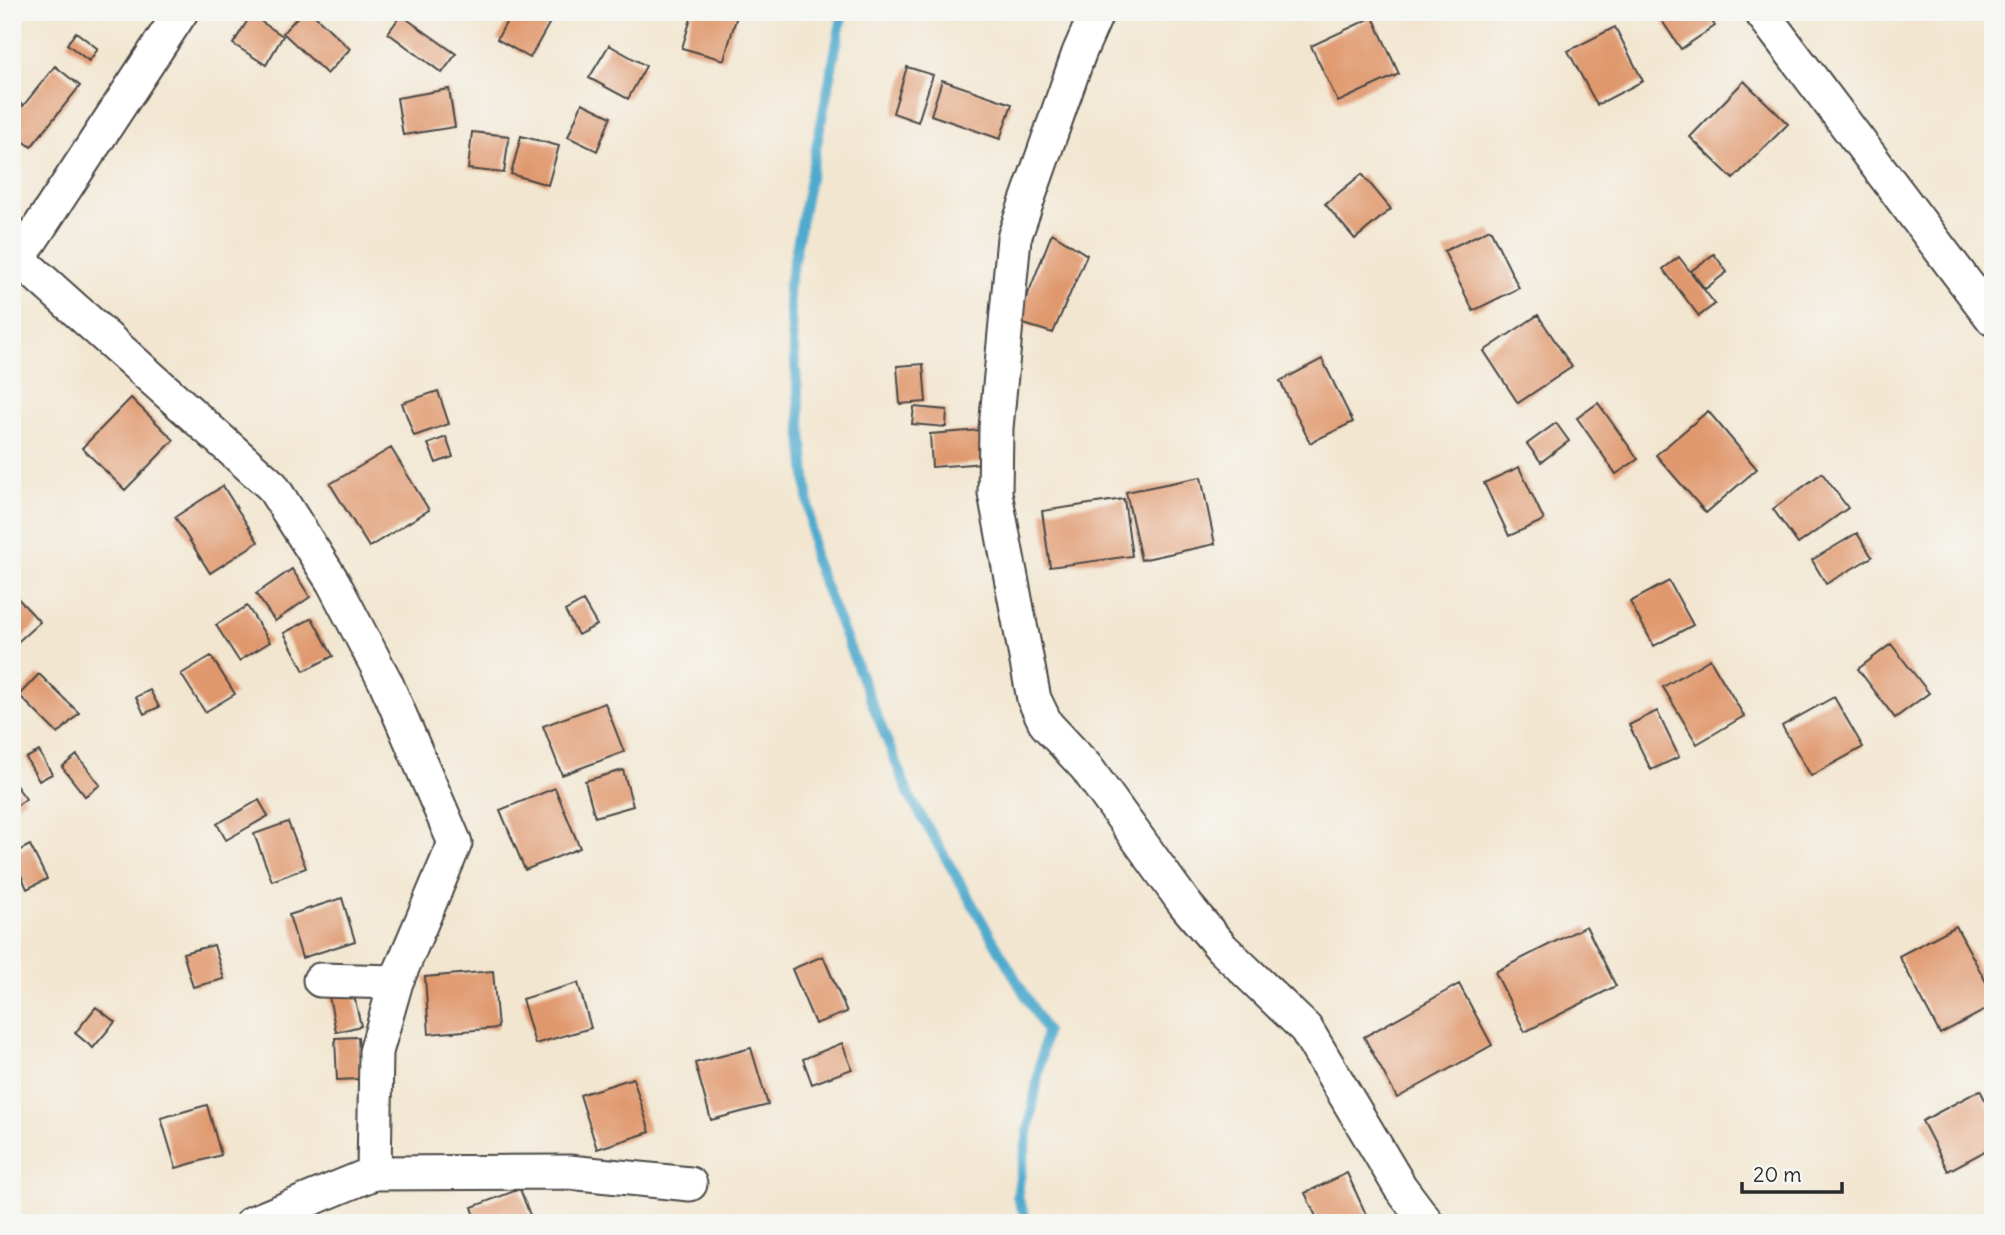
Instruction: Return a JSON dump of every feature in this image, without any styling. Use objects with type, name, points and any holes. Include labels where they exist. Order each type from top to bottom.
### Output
[{"type":"street","points":[[181,12],[16,264],[272,486],[333,582],[386,683],[455,843],[396,982],[376,1052],[374,1173]]},
{"type":"street","points":[[1097,12],[1079,53],[1014,238],[996,428],[995,493],[1034,699],[1046,724],[1086,767],[1185,904],[1222,948],[1306,1029],[1393,1175],[1427,1223]]},
{"type":"street","points":[[1761,12],[1993,319]]},
{"type":"street","points":[[320,980],[396,982]]},
{"type":"street","points":[[252,1223],[374,1173],[569,1172],[690,1184]]},
{"type":"building","points":[[302,12],[311,12],[350,49],[327,74],[283,33]]},
{"type":"building","points":[[512,12],[528,12],[549,24],[530,58],[497,39]]},
{"type":"building","points":[[693,12],[738,12],[724,60],[682,48]]},
{"type":"building","points":[[1656,12],[1706,12],[1715,26],[1681,49]]},
{"type":"building","points":[[251,15],[283,36],[266,65],[233,44]]},
{"type":"building","points":[[401,15],[456,54],[442,73],[388,33]]},
{"type":"building","points":[[1373,17],[1399,74],[1338,102],[1311,46]]},
{"type":"building","points":[[1615,27],[1643,81],[1597,105],[1568,51]]},
{"type":"building","points":[[76,32],[98,49],[89,61],[67,44]]},
{"type":"building","points":[[609,45],[646,66],[628,99],[589,78]]},
{"type":"building","points":[[55,66],[80,86],[31,147],[12,132],[12,113],[20,103],[23,106]]},
{"type":"building","points":[[907,67],[933,75],[918,122],[893,113]]},
{"type":"building","points":[[942,80],[1012,104],[1000,139],[931,115]]},
{"type":"building","points":[[1744,81],[1788,124],[1733,179],[1690,137]]},
{"type":"building","points":[[449,89],[455,127],[403,135],[397,98]]},
{"type":"building","points":[[582,103],[611,117],[597,151],[568,137]]},
{"type":"building","points":[[472,132],[509,136],[504,173],[468,169]]},
{"type":"building","points":[[521,136],[559,146],[548,185],[511,174]]},
{"type":"building","points":[[1362,174],[1391,209],[1355,239],[1325,204]]},
{"type":"building","points":[[1490,229],[1519,288],[1473,311],[1444,251]]},
{"type":"building","points":[[1052,233],[1087,255],[1053,333],[1017,322]]},
{"type":"building","points":[[1714,254],[1727,272],[1705,289],[1691,271]]},
{"type":"building","points":[[1679,257],[1715,304],[1699,316],[1663,269]]},
{"type":"building","points":[[1538,315],[1572,367],[1518,403],[1484,351]]},
{"type":"building","points":[[1322,359],[1353,422],[1310,443],[1280,381]]},
{"type":"building","points":[[923,364],[926,402],[900,404],[897,366]]},
{"type":"building","points":[[438,391],[449,424],[414,436],[402,403]]},
{"type":"building","points":[[131,398],[174,440],[125,490],[82,448]]},
{"type":"building","points":[[1598,403],[1638,459],[1616,474],[1577,418]]},
{"type":"building","points":[[914,407],[947,410],[946,427],[912,424]]},
{"type":"building","points":[[1708,411],[1757,469],[1706,513],[1656,455]]},
{"type":"building","points":[[1556,423],[1569,441],[1541,462],[1527,444]]},
{"type":"building","points":[[981,430],[984,463],[932,467],[930,434]]},
{"type":"building","points":[[446,437],[453,457],[436,463],[428,444]]},
{"type":"building","points":[[391,448],[429,510],[369,547],[330,484]]},
{"type":"building","points":[[1519,467],[1544,520],[1509,536],[1484,483]]},
{"type":"building","points":[[1822,473],[1848,508],[1798,544],[1773,509]]},
{"type":"building","points":[[1201,477],[1215,544],[1141,560],[1126,492]]},
{"type":"building","points":[[223,486],[258,542],[210,573],[175,517]]},
{"type":"building","points":[[1124,499],[1132,556],[1050,567],[1042,511]]},
{"type":"building","points":[[1857,533],[1872,557],[1826,584],[1812,560]]},
{"type":"building","points":[[292,569],[310,597],[275,621],[256,594]]},
{"type":"building","points":[[1669,581],[1693,625],[1654,646],[1630,602]]},
{"type":"building","points":[[12,592],[40,622],[12,647]]},
{"type":"building","points":[[583,601],[597,625],[578,635],[565,611]]},
{"type":"building","points":[[247,606],[270,642],[239,661],[216,625]]},
{"type":"building","points":[[312,618],[333,656],[304,671],[284,633]]},
{"type":"building","points":[[1891,644],[1929,693],[1895,718],[1858,669]]},
{"type":"building","points":[[211,656],[235,694],[205,712],[181,674]]},
{"type":"building","points":[[1710,659],[1744,716],[1697,744],[1663,687]]},
{"type":"building","points":[[39,674],[79,713],[58,734],[19,695]]},
{"type":"building","points":[[150,690],[159,707],[144,714],[136,697]]},
{"type":"building","points":[[1834,697],[1863,747],[1811,776],[1782,726]]},
{"type":"building","points":[[605,703],[624,752],[562,775],[543,726]]},
{"type":"building","points":[[1657,711],[1679,757],[1651,770],[1629,725]]},
{"type":"building","points":[[39,751],[52,774],[39,781],[26,758]]},
{"type":"building","points":[[77,755],[100,785],[85,796],[62,767]]},
{"type":"building","points":[[623,770],[633,806],[595,817],[585,781]]},
{"type":"building","points":[[12,780],[26,799],[12,809]]},
{"type":"building","points":[[555,788],[580,848],[525,870],[500,810]]},
{"type":"building","points":[[259,800],[268,816],[226,840],[217,824]]},
{"type":"building","points":[[288,822],[306,868],[272,881],[254,834]]},
{"type":"building","points":[[30,845],[47,879],[27,889],[12,854]]},
{"type":"building","points":[[342,898],[355,941],[302,958],[289,915]]},
{"type":"building","points":[[1586,926],[1616,986],[1525,1032],[1495,972]]},
{"type":"building","points":[[1956,926],[1993,995],[1993,1006],[1940,1034],[1899,956]]},
{"type":"building","points":[[214,945],[224,979],[193,987],[183,953]]},
{"type":"building","points":[[823,956],[847,1012],[815,1024],[792,969]]},
{"type":"building","points":[[493,971],[498,1028],[429,1034],[425,977]]},
{"type":"building","points":[[578,983],[591,1028],[535,1044],[522,999]]},
{"type":"building","points":[[1459,984],[1492,1045],[1397,1098],[1364,1037]]},
{"type":"building","points":[[353,991],[361,1026],[336,1032],[329,996]]},
{"type":"building","points":[[96,1007],[115,1022],[93,1048],[75,1033]]},
{"type":"building","points":[[358,1037],[360,1079],[337,1080],[335,1038]]},
{"type":"building","points":[[842,1043],[852,1069],[812,1084],[803,1059]]},
{"type":"building","points":[[751,1048],[768,1105],[711,1120],[695,1063]]},
{"type":"building","points":[[633,1078],[650,1132],[597,1149],[580,1095]]},
{"type":"building","points":[[1980,1090],[1993,1115],[1993,1147],[1948,1171],[1922,1121]]},
{"type":"building","points":[[207,1105],[221,1155],[176,1168],[161,1118]]},
{"type":"building","points":[[1347,1173],[1370,1223],[1319,1223],[1305,1193]]},
{"type":"building","points":[[520,1189],[533,1223],[477,1223],[472,1207]]},
{"type":"waterway","points":[[843,12],[788,290],[814,559],[909,795],[1046,1031],[1017,1196],[1028,1223]]}]
